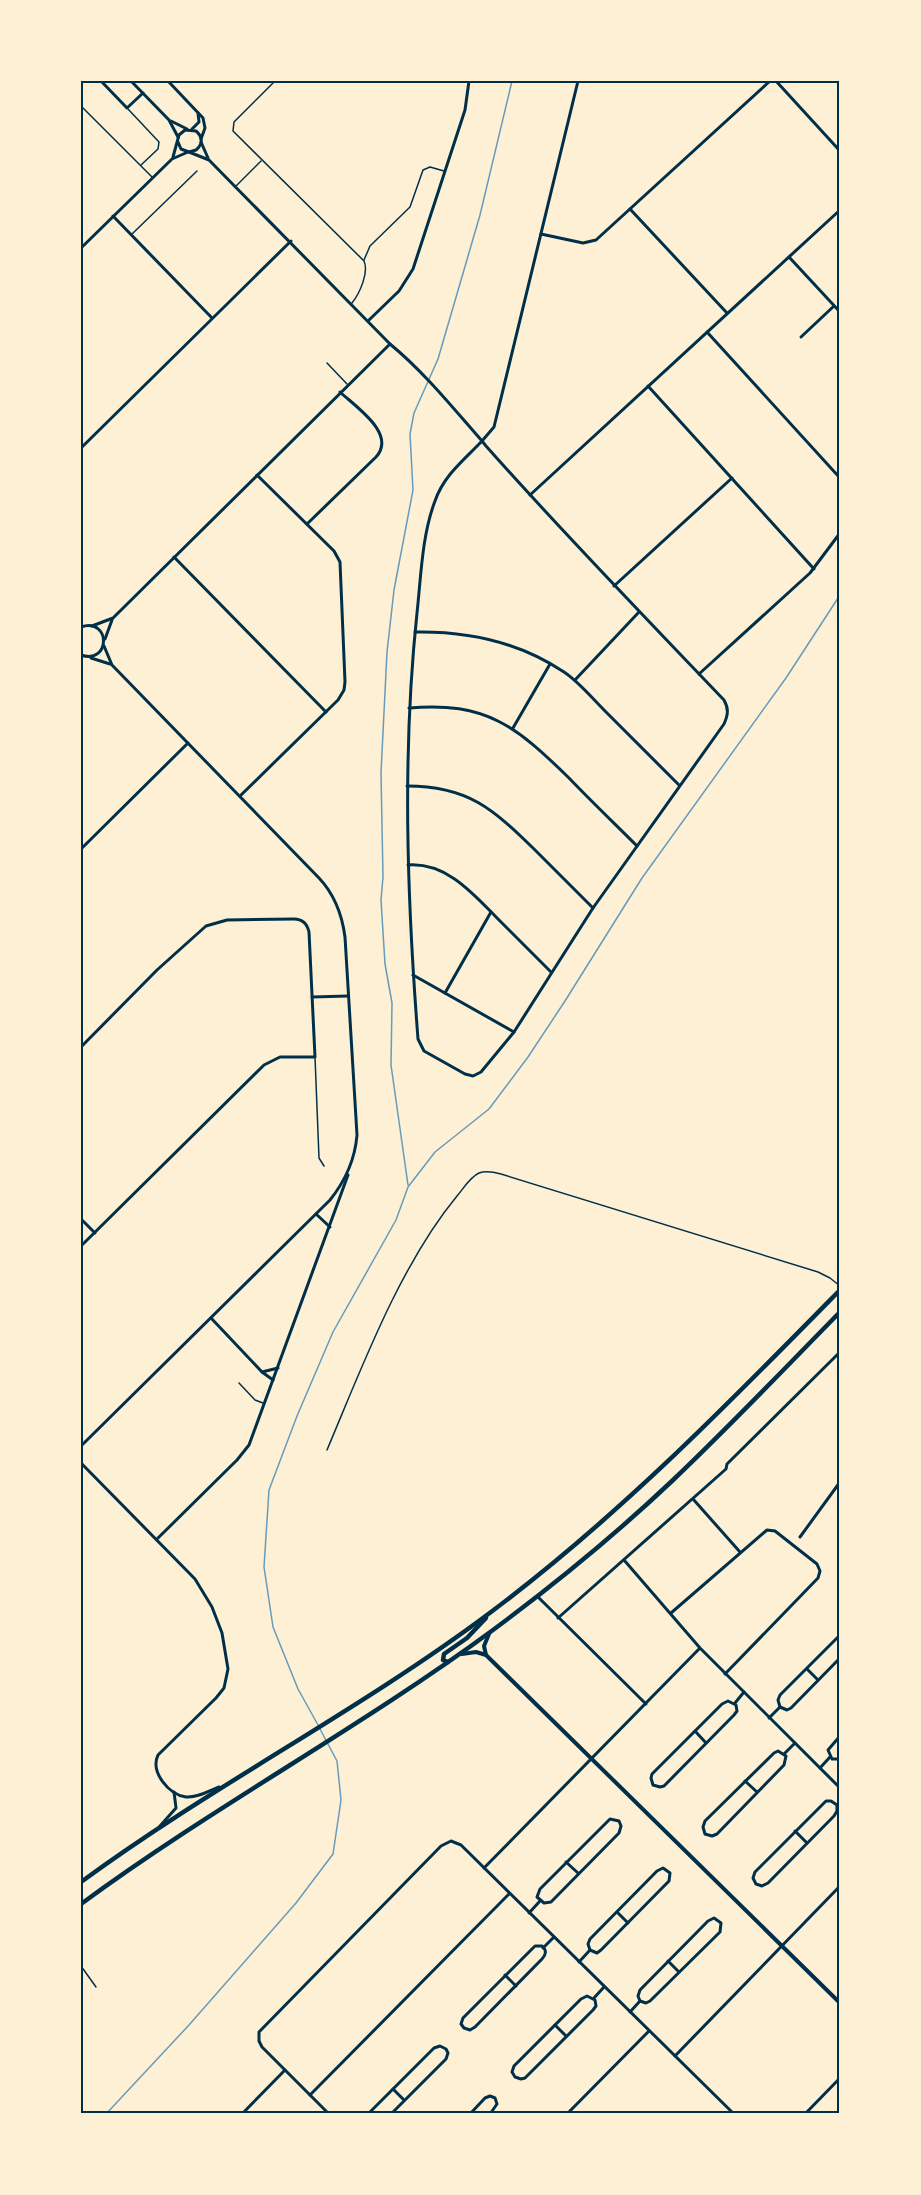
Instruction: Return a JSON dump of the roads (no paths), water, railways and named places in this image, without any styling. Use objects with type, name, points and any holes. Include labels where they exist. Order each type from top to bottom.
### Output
[{"type":"main road","points":[[81,1882],[224,1785],[353,1707],[489,1613],[567,1552],[634,1495],[713,1419],[840,1288]]},
{"type":"main road","points":[[81,1904],[173,1839],[454,1658],[537,1596],[671,1483],[840,1312]]},
{"type":"main road","points":[[448,1662],[443,1660],[444,1654],[467,1638],[489,1613]]},
{"type":"street","points":[[101,81],[127,108],[142,93]]},
{"type":"street","points":[[131,81],[170,120],[198,133],[209,160]]},
{"type":"street","points":[[81,248],[172,159],[196,150],[205,124],[202,115],[168,81]]},
{"type":"street","points":[[369,320],[399,291],[410,275],[465,110],[469,81]]},
{"type":"street","points":[[170,120],[181,149],[209,160],[412,364],[445,399],[482,441],[530,495],[614,586],[724,700],[729,711],[724,724],[593,908],[514,1032],[477,1075],[465,1074],[428,1054],[419,1043],[413,975],[407,786],[409,708],[415,632],[423,556],[435,501],[453,469],[482,441],[490,433],[496,421],[578,81]]},
{"type":"street","points":[[541,234],[583,243],[592,242],[770,81]]},
{"type":"street","points":[[776,81],[840,151]]},
{"type":"street","points":[[172,159],[183,131],[199,122],[197,111]]},
{"type":"street","points":[[630,209],[727,313]]},
{"type":"street","points":[[530,495],[840,210]]},
{"type":"street","points":[[113,216],[212,318]]},
{"type":"street","points":[[81,448],[291,241]]},
{"type":"street","points":[[789,257],[840,312]]},
{"type":"street","points":[[801,337],[834,306]]},
{"type":"street","points":[[707,332],[840,478]]},
{"type":"street","points":[[104,640],[113,618],[390,344]]},
{"type":"street","points":[[648,387],[814,569]]},
{"type":"street","points":[[307,524],[376,457],[383,445],[378,428],[340,392]]},
{"type":"street","points":[[240,796],[326,712],[340,697],[345,686],[342,569],[337,555],[257,475]]},
{"type":"street","points":[[614,586],[732,478]]},
{"type":"street","points":[[699,675],[814,569],[840,533]]},
{"type":"street","points":[[174,557],[326,712]]},
{"type":"street","points":[[574,680],[639,612]]},
{"type":"street","points":[[81,626],[92,626],[113,618]]},
{"type":"street","points":[[92,626],[101,631],[112,665],[319,878],[335,900],[344,926],[357,1135],[355,1155],[344,1192],[252,1438],[243,1454],[157,1539]]},
{"type":"street","points":[[415,632],[462,633],[485,638],[530,653],[550,664],[574,680],[679,785]]},
{"type":"street","points":[[90,657],[100,652],[104,646]]},
{"type":"street","points":[[81,656],[112,665]]},
{"type":"street","points":[[513,728],[550,664]]},
{"type":"street","points":[[409,708],[431,706],[473,711],[513,728],[534,744],[637,846]]},
{"type":"street","points":[[81,849],[188,743]]},
{"type":"street","points":[[407,786],[431,787],[455,792],[484,805],[510,825],[593,908]]},
{"type":"street","points":[[408,865],[435,868],[452,877],[468,889],[551,972]]},
{"type":"street","points":[[445,993],[491,912]]},
{"type":"street","points":[[81,1047],[194,935],[206,926],[219,921],[294,919],[304,922],[309,932],[315,1057],[280,1057],[264,1065],[81,1246]]},
{"type":"street","points":[[413,975],[514,1032]]},
{"type":"street","points":[[312,997],[348,996]]},
{"type":"street","points":[[81,1446],[316,1214],[338,1191],[349,1171]]},
{"type":"street","points":[[316,1214],[330,1227]]},
{"type":"street","points":[[81,1219],[94,1233]]},
{"type":"street","points":[[211,1318],[262,1372],[273,1380]]},
{"type":"street","points":[[558,1618],[726,1469],[727,1464],[840,1352]]},
{"type":"street","points":[[262,1372],[278,1368]]},
{"type":"street","points":[[81,1463],[190,1574],[209,1600],[222,1633],[228,1669],[226,1682],[220,1693],[156,1759],[156,1772],[174,1792],[183,1796],[191,1797],[224,1785]]},
{"type":"street","points":[[800,1537],[840,1482]]},
{"type":"street","points":[[693,1499],[740,1552]]},
{"type":"street","points":[[671,1613],[764,1531],[772,1530],[817,1564],[820,1573],[818,1578],[725,1674]]},
{"type":"street","points":[[624,1560],[700,1648],[840,1788]]},
{"type":"street","points":[[537,1596],[646,1704]]},
{"type":"street","points":[[486,1656],[485,1642],[493,1630]]},
{"type":"street","points":[[840,1635],[779,1697],[780,1707],[787,1710],[791,1708],[840,1658]]},
{"type":"street","points":[[484,1868],[700,1648]]},
{"type":"street","points":[[454,1658],[463,1653],[472,1652],[486,1656],[840,2003]]},
{"type":"street","points":[[807,1668],[819,1680]]},
{"type":"street","points":[[735,1703],[744,1692]]},
{"type":"street","points":[[728,1701],[735,1703],[736,1713],[664,1786],[653,1785],[652,1774],[695,1731],[724,1703],[728,1701]]},
{"type":"street","points":[[770,1718],[780,1707]]},
{"type":"street","points":[[695,1731],[706,1743]]},
{"type":"street","points":[[830,1757],[829,1748],[840,1736]]},
{"type":"street","points":[[784,1754],[795,1743]]},
{"type":"street","points":[[778,1751],[784,1754],[786,1763],[717,1834],[712,1836],[705,1834],[704,1823],[745,1781],[774,1753],[778,1751]]},
{"type":"street","points":[[820,1768],[830,1757]]},
{"type":"street","points":[[830,1757],[840,1759]]},
{"type":"street","points":[[745,1781],[757,1793]]},
{"type":"street","points":[[156,1830],[176,1809],[174,1792]]},
{"type":"street","points":[[835,1803],[840,1798]]},
{"type":"street","points":[[826,1801],[835,1803],[838,1808],[836,1813],[807,1843],[766,1884],[762,1886],[756,1884],[753,1878],[755,1872],[795,1831],[826,1801]]},
{"type":"street","points":[[608,1820],[619,1821],[621,1826],[619,1833],[579,1873],[550,1902],[540,1901],[537,1896],[538,1891],[566,1862],[608,1820]]},
{"type":"street","points":[[795,1831],[807,1843]]},
{"type":"street","points":[[329,2114],[259,2041],[261,2029],[444,1844],[451,1841],[459,1843],[734,2114]]},
{"type":"street","points":[[566,1862],[579,1873]]},
{"type":"street","points":[[579,1962],[590,1950],[589,1941],[657,1871],[663,1868],[669,1871],[671,1875],[669,1881],[599,1952],[594,1953],[590,1950]]},
{"type":"street","points":[[675,2056],[840,1886]]},
{"type":"street","points":[[310,2095],[510,1893]]},
{"type":"street","points":[[529,1912],[540,1901]]},
{"type":"street","points":[[617,1912],[628,1923]]},
{"type":"street","points":[[710,1919],[720,1921],[722,1928],[720,1932],[650,2001],[646,2003],[640,2001],[638,1992],[668,1961],[710,1919]]},
{"type":"street","points":[[543,1948],[554,1937]]},
{"type":"street","points":[[539,1945],[546,1952],[544,1957],[474,2029],[464,2028],[463,2018],[505,1976],[533,1947],[539,1945]]},
{"type":"street","points":[[668,1961],[679,1972]]},
{"type":"street","points":[[505,1976],[516,1986]]},
{"type":"street","points":[[594,1998],[604,1987]]},
{"type":"street","points":[[589,1996],[594,1998],[595,2008],[567,2037],[525,2078],[515,2077],[512,2072],[514,2066],[555,2025],[583,1998],[589,1996]]},
{"type":"street","points":[[630,2012],[640,2001]]},
{"type":"street","points":[[555,2025],[567,2037]]},
{"type":"street","points":[[567,2114],[649,2031]]},
{"type":"street","points":[[368,2114],[434,2048],[440,2046],[446,2049],[448,2055],[446,2059],[391,2114]]},
{"type":"street","points":[[242,2114],[285,2070]]},
{"type":"street","points":[[805,2114],[840,2078]]},
{"type":"street","points":[[393,2089],[404,2100]]},
{"type":"street","points":[[470,2114],[485,2098],[490,2096],[495,2098],[497,2104],[490,2114]]},
{"type":"lane","points":[[275,81],[234,122],[235,133],[364,261],[366,269],[360,290],[352,303]]},
{"type":"lane","points":[[81,106],[152,178]]},
{"type":"lane","points":[[127,108],[157,139],[159,144],[158,149],[140,166]]},
{"type":"lane","points":[[236,186],[262,160]]},
{"type":"lane","points":[[364,261],[369,246],[408,209],[423,170],[430,167],[445,172]]},
{"type":"lane","points":[[131,235],[197,171]]},
{"type":"lane","points":[[327,363],[348,385]]},
{"type":"lane","points":[[315,1057],[319,1158],[324,1166]]},
{"type":"lane","points":[[327,1450],[393,1300],[417,1255],[441,1215],[472,1179],[481,1172],[501,1174],[818,1272],[840,1288]]},
{"type":"lane","points":[[239,1383],[255,1400],[265,1404]]},
{"type":"lane","points":[[81,1966],[96,1987]]},
{"type":"waterway","points":[[408,1185],[391,1065],[392,1003],[385,964],[381,900],[383,877],[381,773],[387,652],[394,590],[413,490],[410,434],[414,413],[438,359],[480,215],[512,81]]},
{"type":"waterway","points":[[318,1725],[298,1689],[273,1627],[264,1567],[269,1490],[297,1416],[333,1332],[396,1220],[408,1187],[435,1152],[489,1109],[528,1057],[642,878],[786,678],[840,595]]},
{"type":"waterway","points":[[106,2114],[189,2025],[296,1903],[333,1854],[341,1800],[337,1761],[320,1729]]}]
